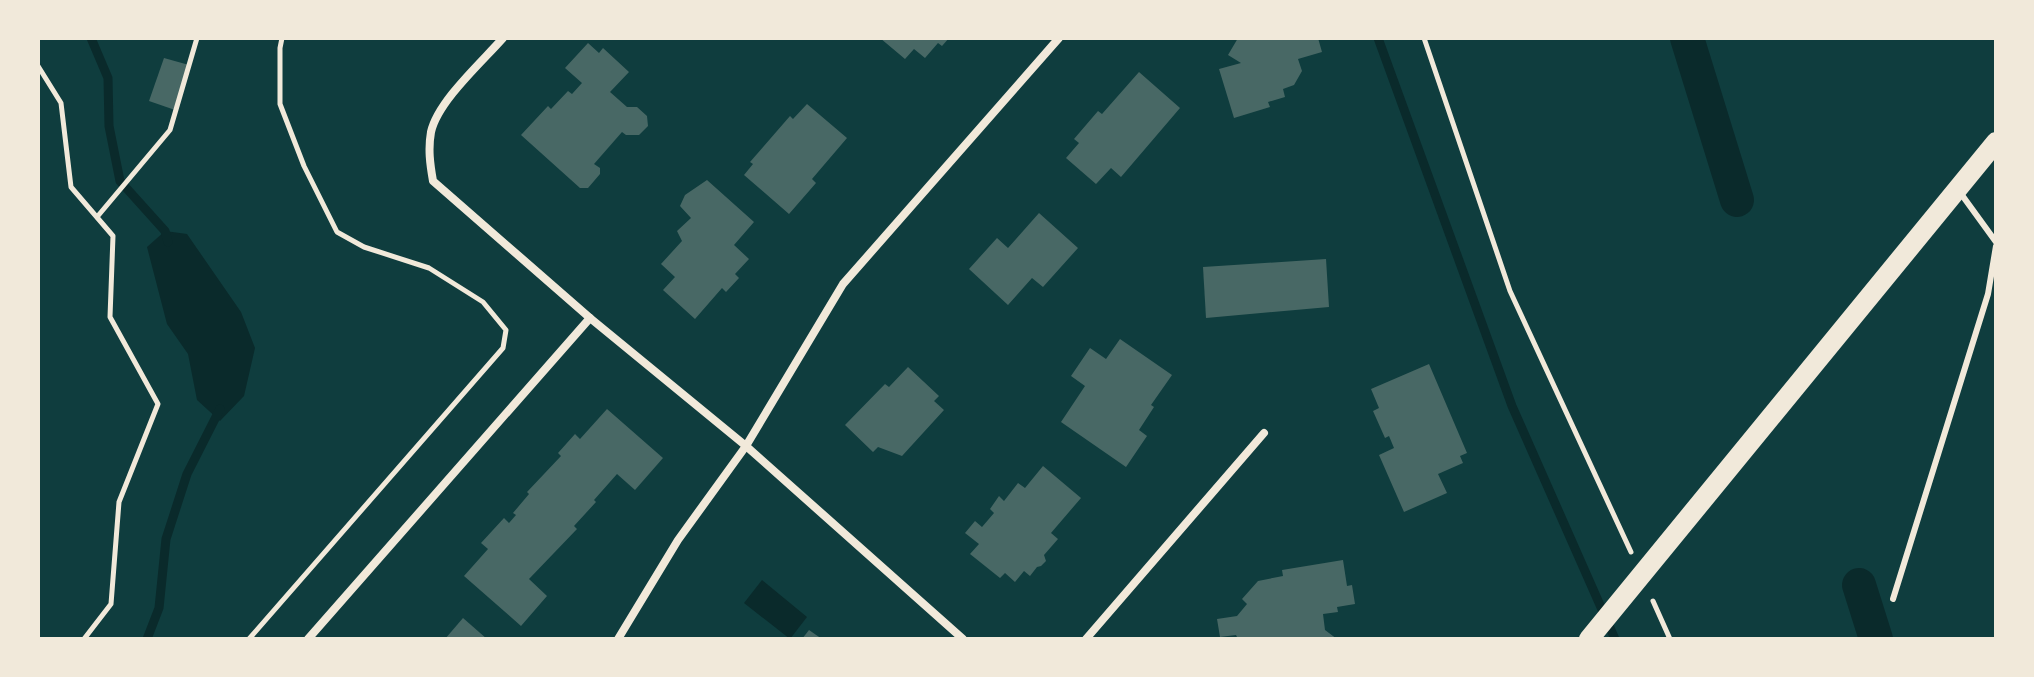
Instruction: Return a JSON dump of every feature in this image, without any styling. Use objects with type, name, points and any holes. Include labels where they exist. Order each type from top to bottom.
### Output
[{"type":"main road","points":[[1589,639],[1996,142]]},
{"type":"street","points":[[503,38],[446,103],[432,128],[428,155],[433,181],[590,318],[746,446],[963,639]]},
{"type":"street","points":[[618,639],[678,540],[746,446],[843,284],[1059,38]]},
{"type":"street","points":[[308,639],[590,318]]},
{"type":"street","points":[[1086,639],[1264,433]]},
{"type":"lane","points":[[1893,599],[1988,294],[1996,244],[1957,188]]},
{"type":"path","points":[[97,217],[170,130],[197,38]]},
{"type":"path","points":[[249,639],[503,348],[506,330],[483,302],[429,268],[364,247],[337,232],[304,166],[280,104],[282,38]]},
{"type":"path","points":[[1424,38],[1510,291],[1637,567]]},
{"type":"path","points":[[38,66],[61,103],[71,187],[113,236],[110,317],[158,404],[119,502],[111,604],[84,639]]},
{"type":"path","points":[[1650,596],[1670,639]]},
{"type":"water","points":[[165,231],[187,234],[241,312],[255,348],[244,396],[220,421],[197,400],[188,354],[167,324],[147,247]]},
{"type":"water","points":[[762,580],[807,617],[790,639],[744,603]]},
{"type":"building","points":[[880,38],[949,38],[942,46],[938,43],[925,58],[914,49],[905,59]]},
{"type":"building","points":[[1238,38],[1318,38],[1322,52],[1298,59],[1302,71],[1294,85],[1283,89],[1285,97],[1268,102],[1270,107],[1234,118],[1219,69],[1241,63],[1228,55]]},
{"type":"building","points":[[588,43],[599,53],[603,48],[629,72],[610,92],[627,107],[637,107],[647,116],[648,126],[639,135],[622,132],[594,164],[600,168],[600,174],[588,188],[580,188],[521,135],[548,106],[551,109],[568,91],[572,94],[582,83],[565,68]]},
{"type":"building","points":[[164,58],[189,65],[175,110],[149,101]]},
{"type":"building","points":[[1139,72],[1180,108],[1121,177],[1111,168],[1096,184],[1066,158],[1079,143],[1074,139],[1098,111],[1102,114]]},
{"type":"building","points":[[807,104],[847,138],[812,179],[816,183],[789,214],[744,175],[753,164],[750,162],[790,116],[793,119]]},
{"type":"building","points":[[707,180],[754,222],[734,245],[749,259],[735,274],[739,278],[726,292],[722,288],[695,319],[663,290],[675,277],[661,264],[682,241],[677,231],[691,218],[680,206],[685,195]]},
{"type":"building","points":[[1039,213],[1078,248],[1043,287],[1032,278],[1008,305],[969,269],[997,238],[1008,248]]},
{"type":"building","points":[[1326,259],[1329,307],[1206,318],[1203,267]]},
{"type":"building","points":[[1120,339],[1172,375],[1151,405],[1154,407],[1139,430],[1147,436],[1126,467],[1061,422],[1085,386],[1071,376],[1090,348],[1106,359]]},
{"type":"building","points":[[1429,364],[1467,453],[1460,456],[1463,463],[1438,474],[1447,493],[1404,512],[1379,455],[1394,448],[1389,436],[1385,438],[1373,411],[1379,408],[1371,389]]},
{"type":"building","points":[[908,367],[939,396],[934,401],[944,410],[902,456],[878,447],[873,452],[845,425],[885,384],[889,387]]},
{"type":"building","points":[[607,409],[663,458],[635,490],[617,474],[594,500],[596,502],[574,526],[577,529],[529,579],[547,596],[521,626],[464,576],[488,549],[481,543],[504,518],[509,523],[516,515],[513,513],[529,494],[527,492],[561,456],[558,453],[575,434],[580,439]]},
{"type":"building","points":[[1043,466],[1081,498],[1051,533],[1058,539],[1044,555],[1046,561],[1041,566],[1030,576],[1024,571],[1015,582],[1005,573],[1000,578],[970,554],[979,544],[965,533],[975,521],[982,527],[994,513],[990,509],[999,496],[1004,501],[1018,483],[1025,488]]},
{"type":"building","points":[[1343,560],[1347,586],[1352,585],[1355,604],[1337,607],[1338,612],[1323,614],[1325,630],[1337,639],[1220,637],[1217,619],[1237,616],[1247,604],[1242,599],[1258,581],[1283,576],[1282,570]]},
{"type":"building","points":[[463,618],[487,639],[445,639]]},
{"type":"building","points":[[809,630],[822,639],[802,639]]},
{"type":"waterway","points":[[91,38],[108,78],[109,126],[120,181],[165,231],[168,242]]},
{"type":"waterway","points":[[1378,38],[1512,406],[1615,639]]},
{"type":"waterway","points":[[1687,38],[1737,200]]},
{"type":"waterway","points":[[147,639],[159,608],[166,539],[187,474],[220,409]]},
{"type":"waterway","points":[[1859,585],[1876,639]]}]
